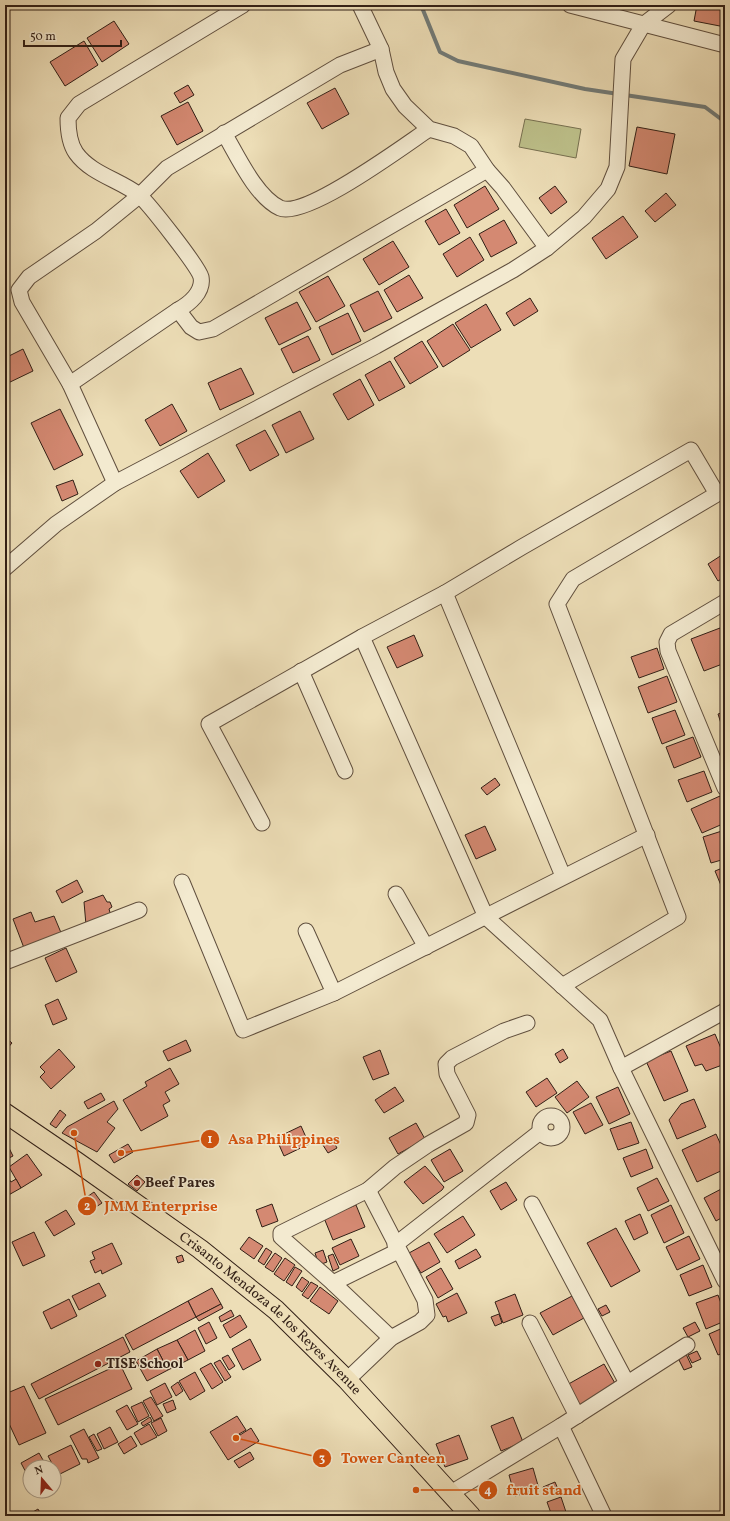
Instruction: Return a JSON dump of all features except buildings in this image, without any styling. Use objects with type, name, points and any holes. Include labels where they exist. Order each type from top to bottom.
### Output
[{"type":"main road","name":"Crisanto Mendoza de los Reyes Avenue","points":[[5,1113],[78,1162],[200,1249],[276,1310],[347,1380],[471,1516]]},
{"type":"street","points":[[70,384],[190,303],[198,291],[201,278],[193,261],[139,196],[99,172],[76,153],[68,132],[68,118],[79,104],[243,5]]},
{"type":"street","points":[[360,5],[381,49],[386,72],[393,89],[405,106],[429,129],[454,136],[471,146],[487,170],[504,188],[547,248]]},
{"type":"street","points":[[570,5],[725,45]]},
{"type":"street","points":[[5,568],[56,524],[115,484],[376,346],[547,248],[584,217],[608,189],[617,167],[623,59],[643,25],[669,5]]},
{"type":"street","points":[[115,484],[70,384],[22,302],[18,290],[29,277],[96,231],[139,196],[167,168],[340,65],[381,49]]},
{"type":"street","points":[[224,133],[254,183],[269,201],[282,209],[297,208],[314,202],[362,175],[429,129]]},
{"type":"street","points":[[178,310],[191,326],[199,332],[213,329],[487,170]]},
{"type":"street","points":[[262,823],[209,724],[362,637],[445,593],[691,450],[717,494],[573,579],[557,604],[648,835],[678,917],[562,986]]},
{"type":"street","points":[[445,593],[563,876]]},
{"type":"street","points":[[725,602],[671,634],[667,642],[668,651],[725,788]]},
{"type":"street","points":[[362,637],[486,917],[600,1020],[621,1068],[725,1282]]},
{"type":"street","points":[[301,672],[345,771]]},
{"type":"street","points":[[182,882],[243,1030],[334,993],[486,917],[563,876],[648,835]]},
{"type":"street","points":[[396,894],[426,947]]},
{"type":"street","points":[[5,962],[139,910]]},
{"type":"street","points":[[306,931],[334,993]]},
{"type":"street","points":[[621,1068],[725,1012]]},
{"type":"street","points":[[391,1338],[333,1283],[281,1237],[280,1233],[368,1190],[395,1167],[466,1123],[468,1115],[447,1074],[446,1064],[452,1058],[504,1031],[527,1023]]},
{"type":"street","points":[[333,1283],[397,1248],[540,1132]]},
{"type":"street","points":[[347,1380],[391,1338],[420,1322],[427,1315],[425,1300],[368,1190]]},
{"type":"street","points":[[532,1204],[627,1383]]},
{"type":"street","points":[[530,1323],[577,1416]]},
{"type":"street","points":[[451,1493],[561,1426],[687,1346]]},
{"type":"street","points":[[561,1426],[604,1516]]},
{"type":"green space","points":[[525,119],[581,129],[576,158],[519,147]]},
{"type":"waterway","points":[[421,5],[440,52],[458,61],[585,89],[705,107],[725,122]]},
{"type":"place","name":"JMM Enterprise","points":[[74,1133]]},
{"type":"place","name":"Asa Philippines","points":[[121,1153]]},
{"type":"place","name":"Beef Pares","points":[[137,1183]]},
{"type":"place","name":"TISE School","points":[[98,1364]]},
{"type":"place","name":"Tower Canteen","points":[[236,1438]]},
{"type":"place","name":"fruit stand","points":[[416,1490]]}]
